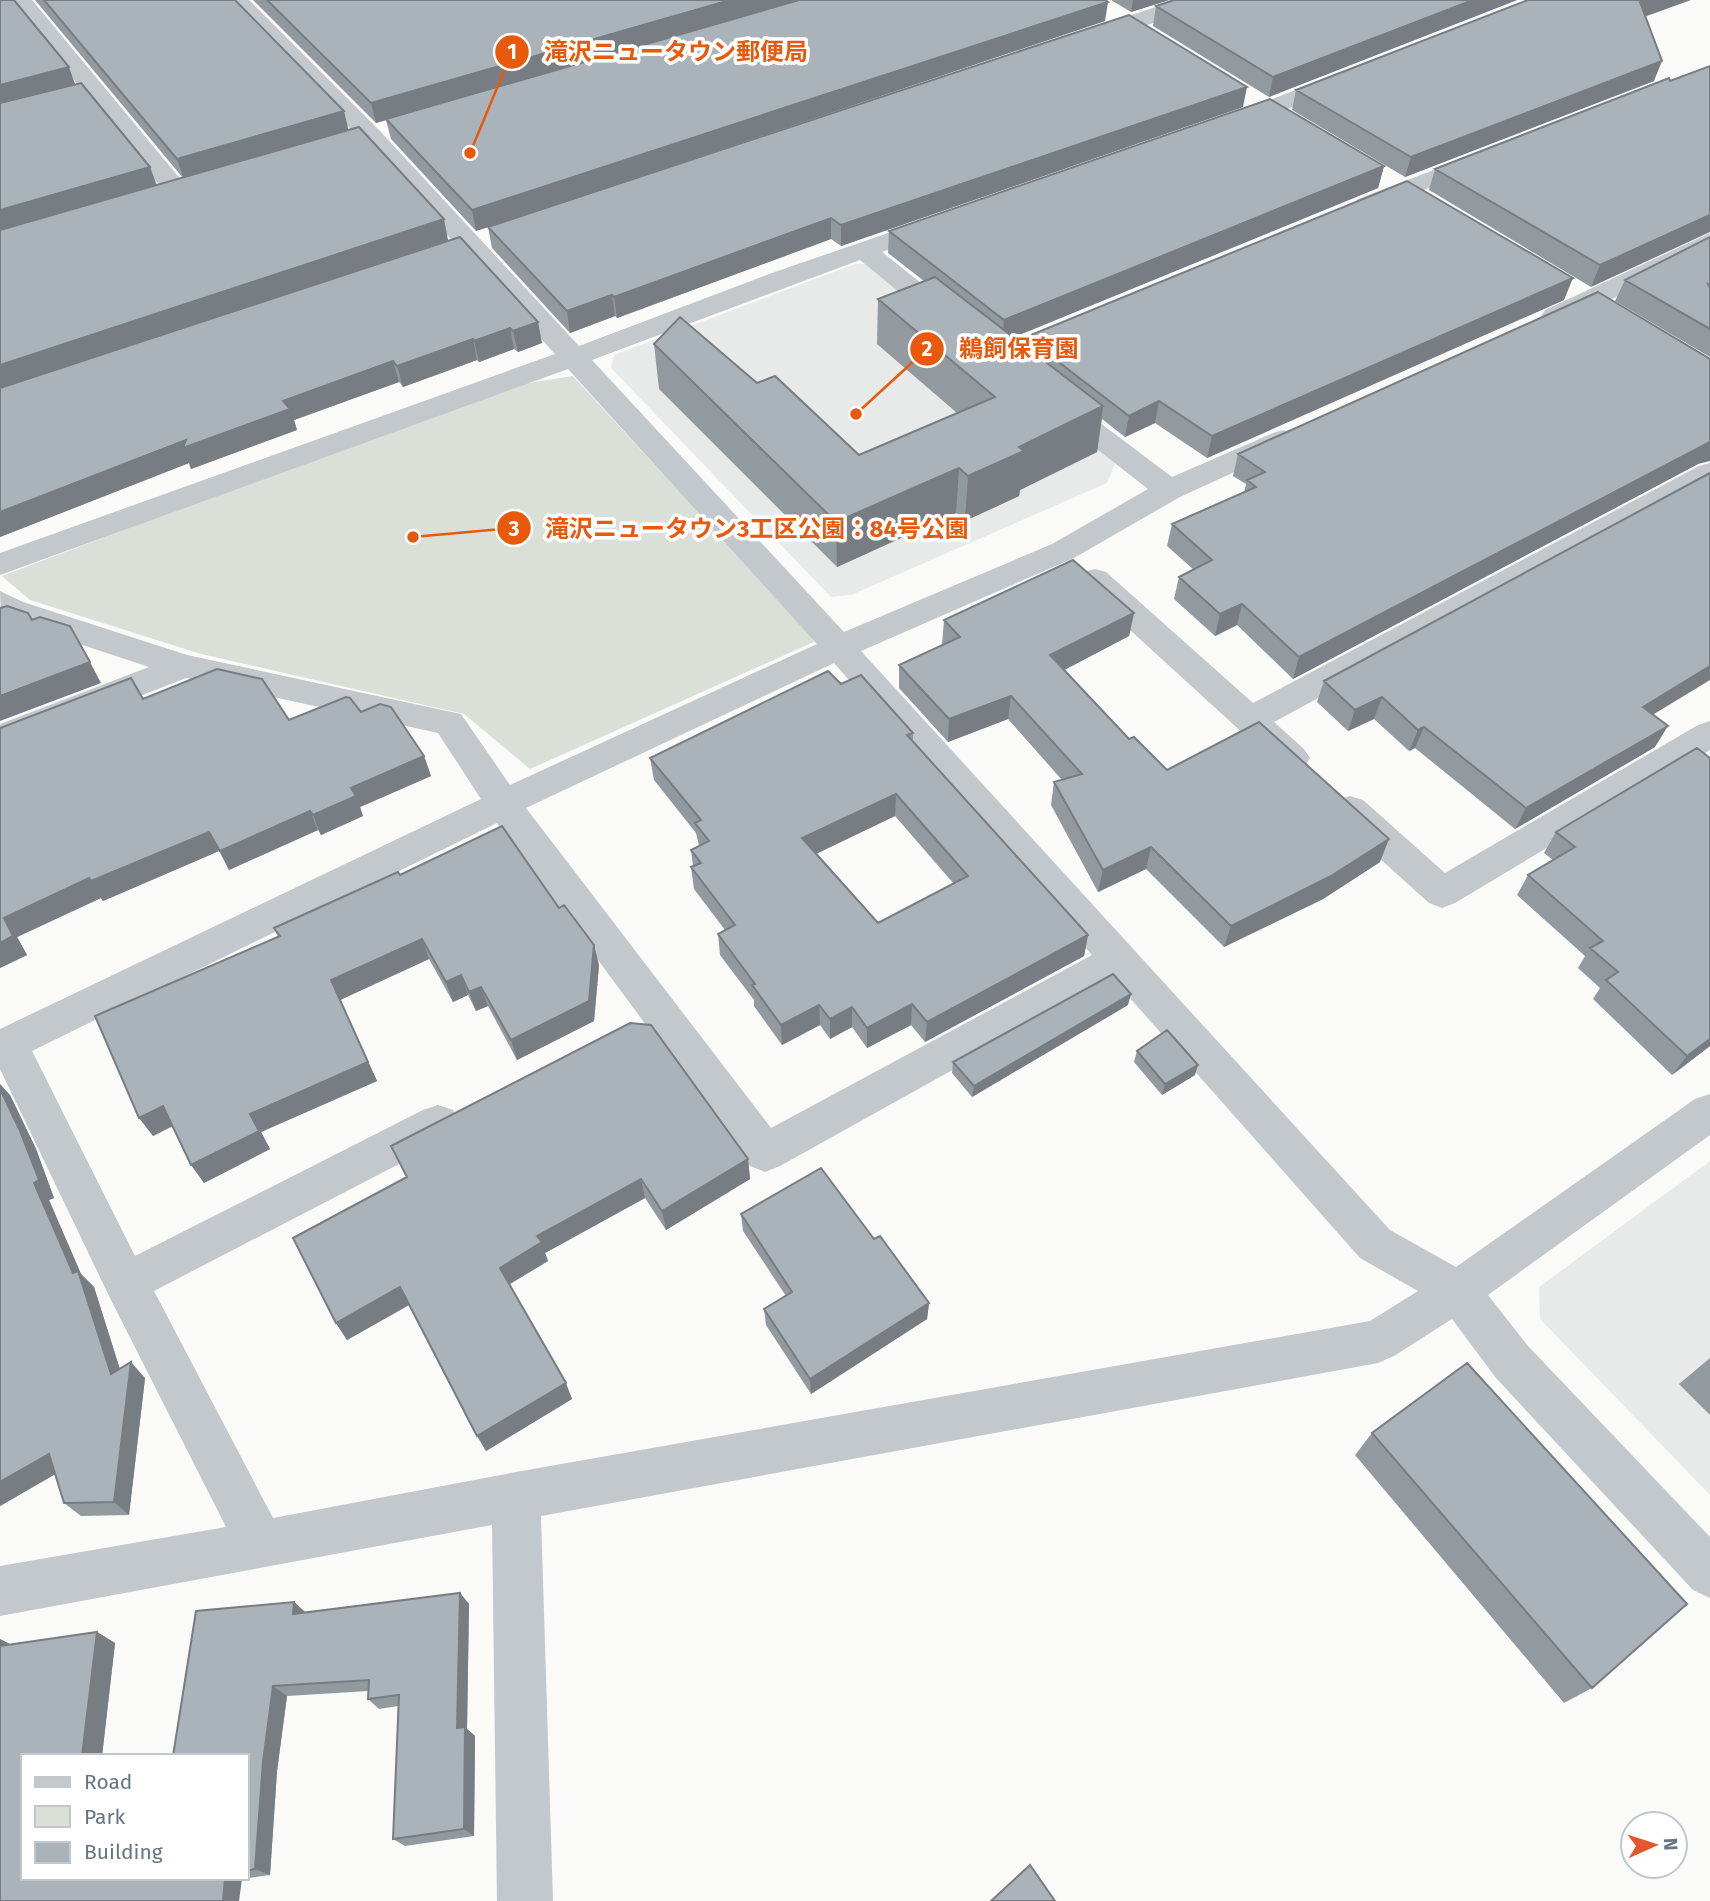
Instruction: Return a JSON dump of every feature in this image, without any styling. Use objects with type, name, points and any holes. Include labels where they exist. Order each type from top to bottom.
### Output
[{"type":"street","points":[[20,0],[178,192]]},
{"type":"street","points":[[237,0],[371,136],[470,243],[839,647],[1375,1244],[1458,1290],[1511,1362],[1710,1573]]},
{"type":"street","points":[[1063,46],[1199,0]]},
{"type":"street","points":[[1101,6],[1152,38]]},
{"type":"street","points":[[1209,131],[1367,69]]},
{"type":"street","points":[[72,98],[95,92]]},
{"type":"street","points":[[1243,94],[1290,122]]},
{"type":"street","points":[[345,144],[398,128]]},
{"type":"street","points":[[1340,215],[1393,182],[1506,149]]},
{"type":"street","points":[[1393,182],[1427,203]]},
{"type":"street","points":[[153,200],[204,185]]},
{"type":"street","points":[[0,564],[966,215]]},
{"type":"street","points":[[443,252],[496,234]]},
{"type":"street","points":[[1530,328],[1710,241]]},
{"type":"street","points":[[863,250],[966,332]]},
{"type":"street","points":[[1040,390],[1169,491]]},
{"type":"street","points":[[261,1545],[4,1046],[503,804],[839,647],[1063,551],[1169,491],[1306,429]]},
{"type":"street","points":[[1250,719],[1710,473]]},
{"type":"street","points":[[1063,551],[1442,893],[1710,734]]},
{"type":"street","points":[[0,602],[12,610],[184,666],[449,723],[503,804],[765,1153],[1119,959]]},
{"type":"street","points":[[0,737],[184,666]]},
{"type":"street","points":[[621,1029],[658,1010]]},
{"type":"street","points":[[126,1283],[472,1105]]},
{"type":"street","points":[[0,1591],[1378,1341],[1458,1290],[1710,1112]]},
{"type":"street","points":[[516,1496],[525,1901]]},
{"type":"shaded area","points":[[855,264],[866,264],[1116,461],[1107,483],[851,595],[831,597],[611,368],[614,355]]},
{"type":"shaded area","points":[[1710,1161],[1710,1495],[1540,1319],[1539,1287]]},
{"type":"green space","points":[[573,376],[816,641],[530,769],[464,714],[201,654],[30,600],[2,576],[208,498],[528,383]]},
{"type":"building","points":[[0,0],[14,0],[69,67],[0,85]]},
{"type":"building","points":[[44,0],[235,0],[344,111],[177,159]]},
{"type":"building","points":[[267,0],[730,0],[371,103]]},
{"type":"building","points":[[799,0],[1108,2],[472,210],[386,119]]},
{"type":"building","points":[[1174,0],[1473,0],[1273,77],[1156,6]]},
{"type":"building","points":[[1528,0],[1645,0],[1640,2],[1662,61],[1411,157],[1296,90]]},
{"type":"building","points":[[1129,15],[1247,87],[841,225],[831,218],[614,297],[612,295],[567,311],[488,227]]},
{"type":"building","points":[[1710,66],[1710,215],[1600,265],[1435,169],[1669,78],[1670,81]]},
{"type":"building","points":[[81,83],[150,167],[0,210],[0,103]]},
{"type":"building","points":[[1270,99],[1384,166],[1004,320],[889,231]]},
{"type":"building","points":[[359,127],[444,219],[0,365],[0,230]]},
{"type":"building","points":[[1407,181],[1573,278],[1212,436],[1159,401],[1129,416],[1026,337]]},
{"type":"building","points":[[460,237],[538,322],[513,331],[510,328],[474,341],[473,339],[397,366],[393,361],[283,401],[290,409],[183,448],[186,440],[0,512],[0,388]]},
{"type":"building","points":[[1710,237],[1710,329],[1625,280]]},
{"type":"building","points":[[935,277],[1103,406],[1019,447],[1024,451],[968,476],[959,468],[836,522],[654,344],[680,317],[757,383],[775,376],[859,455],[995,397],[878,299]]},
{"type":"building","points":[[1598,292],[1710,359],[1710,442],[1299,657],[1242,604],[1220,614],[1179,577],[1212,560],[1172,524],[1256,487],[1247,480],[1265,472],[1238,454]]},
{"type":"building","points":[[1710,473],[1710,666],[1643,707],[1668,726],[1526,808],[1424,727],[1418,730],[1382,697],[1355,710],[1324,681]]},
{"type":"building","points":[[1073,560],[1134,613],[1050,655],[1129,739],[1134,737],[1167,770],[1259,722],[1389,839],[1331,876],[1231,926],[1151,847],[1103,870],[1054,782],[1082,774],[1011,696],[949,719],[899,665],[960,637],[944,620]]},
{"type":"building","points":[[7,606],[28,613],[32,620],[40,617],[70,626],[90,662],[0,696],[0,608]]},
{"type":"building","points":[[217,669],[262,679],[289,720],[346,697],[350,698],[361,712],[380,704],[391,707],[424,756],[351,788],[356,796],[313,815],[310,811],[220,851],[209,832],[91,881],[89,878],[4,918],[13,936],[0,943],[0,728],[131,678],[143,699]]},
{"type":"building","points":[[828,671],[841,684],[861,675],[913,733],[907,735],[1088,935],[927,1022],[912,1004],[867,1028],[852,1007],[830,1019],[819,1005],[781,1025],[718,934],[735,925],[691,867],[701,863],[691,850],[709,841],[695,823],[701,820],[650,758]],"holes":[[[896,794],[968,876],[878,923],[802,838]]]},
{"type":"building","points":[[1697,748],[1710,758],[1710,1039],[1687,1056],[1606,980],[1618,972],[1590,948],[1603,941],[1528,875],[1575,847],[1556,832]]},
{"type":"building","points":[[502,826],[559,908],[564,905],[594,945],[589,1001],[511,1040],[481,987],[469,992],[461,975],[446,982],[422,939],[331,980],[368,1062],[250,1114],[259,1131],[191,1165],[163,1106],[139,1118],[95,1016],[280,936],[274,928],[398,872],[400,875]]},
{"type":"building","points":[[1113,974],[1131,994],[974,1086],[953,1062]]},
{"type":"building","points":[[630,1023],[651,1025],[748,1159],[662,1211],[641,1179],[537,1236],[542,1242],[500,1268],[566,1383],[477,1436],[400,1287],[336,1323],[293,1238],[407,1177],[391,1146]]},
{"type":"building","points":[[1167,1030],[1198,1065],[1165,1084],[1137,1051]]},
{"type":"building","points":[[0,1089],[39,1180],[34,1183],[73,1273],[78,1271],[111,1374],[131,1362],[114,1502],[64,1503],[49,1454],[0,1482]]},
{"type":"building","points":[[821,1168],[874,1239],[880,1236],[929,1303],[810,1379],[764,1309],[792,1292],[741,1214]]},
{"type":"building","points":[[1467,1363],[1687,1604],[1592,1688],[1372,1433]]},
{"type":"building","points":[[460,1593],[457,1728],[465,1727],[464,1829],[393,1839],[399,1695],[368,1699],[369,1680],[273,1686],[263,1762],[255,1869],[248,1871],[248,1754],[173,1754],[196,1611],[294,1602],[293,1614]]},
{"type":"building","points":[[97,1632],[82,1754],[21,1754],[21,1880],[225,1880],[223,1901],[0,1901],[0,1646]]},
{"type":"building","points":[[1030,1865],[1055,1901],[991,1901]]},
{"type":"place","name":"滝沢ニュータウン郵便局","points":[[470,153]]},
{"type":"place","name":"鵜飼保育園","points":[[856,414]]},
{"type":"place","name":"滝沢ニュータウン3工区公園：84号公園","points":[[413,537]]}]
